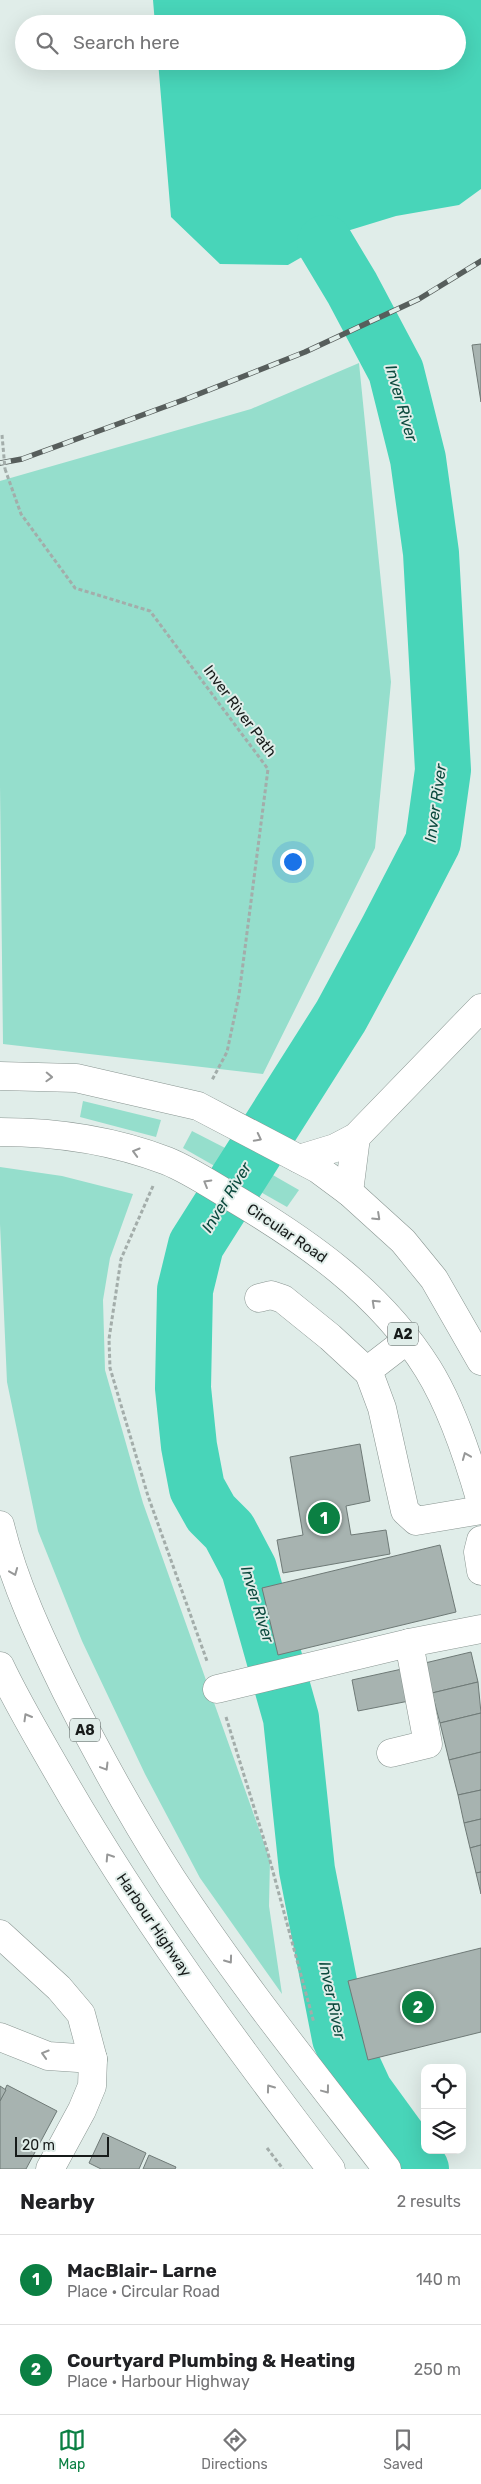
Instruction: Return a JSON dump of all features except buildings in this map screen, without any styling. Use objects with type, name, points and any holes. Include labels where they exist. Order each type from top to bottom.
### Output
[{"type":"main road","points":[[297,1158],[335,1148],[356,1137],[481,1008]]},
{"type":"main road","points":[[0,1076],[76,1078],[209,1112],[318,1169],[349,1192],[403,1241],[434,1280],[481,1361]]},
{"type":"main road","name":"Circular Road","points":[[0,1132],[39,1132],[125,1149],[167,1162],[182,1168],[261,1215],[324,1256],[394,1321],[428,1369],[441,1393],[471,1470],[481,1502]]},
{"type":"main road","points":[[349,1192],[356,1137]]},
{"type":"main road","points":[[259,1298],[271,1295],[283,1299],[330,1337],[369,1373],[382,1408],[405,1511],[410,1518],[416,1521],[481,1510]]},
{"type":"main road","points":[[369,1373],[372,1367],[407,1340]]},
{"type":"main road","name":"A8","points":[[0,1525],[7,1553],[44,1645],[98,1756],[172,1879],[200,1920],[257,1999],[387,2169]]},
{"type":"main road","points":[[481,1540],[478,1552],[481,1571]]},
{"type":"main road","points":[[217,1688],[409,1643],[481,1629]]},
{"type":"main road","points":[[392,1753],[428,1744],[409,1643]]},
{"type":"main road","name":"Harbour Highway","points":[[0,1666],[12,1691],[87,1823],[164,1942],[331,2169]]},
{"type":"main road","points":[[0,1934],[59,1988],[81,2014],[93,2059],[92,2086],[82,2110],[50,2169]]},
{"type":"main road","points":[[0,2037],[48,2056],[93,2059]]},
{"type":"path","name":"Inver River Path","points":[[2,435],[5,469],[21,514],[75,588],[150,611],[268,768],[239,995],[228,1052],[209,1112]]},
{"type":"path","points":[[267,2148],[283,2169]]},
{"type":"shaded area","points":[[153,0],[481,0],[481,189],[459,205],[396,216],[347,231],[288,265],[220,264],[171,217],[159,70],[466,70],[466,15],[154,15]]},
{"type":"shaded area","points":[[359,363],[391,682],[375,848],[263,1074],[3,1044],[0,786],[0,481],[251,409]]},
{"type":"shaded area","points":[[83,1101],[161,1120],[156,1137],[80,1117]]},
{"type":"shaded area","points":[[192,1131],[299,1190],[287,1207],[183,1148]]},
{"type":"shaded area","points":[[0,1167],[62,1176],[133,1194],[110,1258],[103,1300],[105,1370],[143,1503],[270,1860],[269,1906],[282,1994],[200,1878],[145,1774],[82,1641],[38,1531],[7,1382],[0,1224]]},
{"type":"waterway","name":"Inver River","points":[[325,243],[352,288],[396,371],[418,459],[431,553],[443,770],[433,842],[388,929],[341,1016],[196,1245],[185,1290],[183,1388],[189,1446],[197,1488],[211,1513],[229,1531],[249,1569],[291,1718],[307,1870],[340,2038],[365,2092],[421,2169]]},
{"type":"railway","points":[[0,463],[22,459],[186,399],[305,352],[419,299],[481,261]]},
{"type":"place","name":"MacBlair- Larne","points":[[324,1518]]},
{"type":"place","name":"Courtyard Plumbing & Heating","points":[[418,2007]]}]
